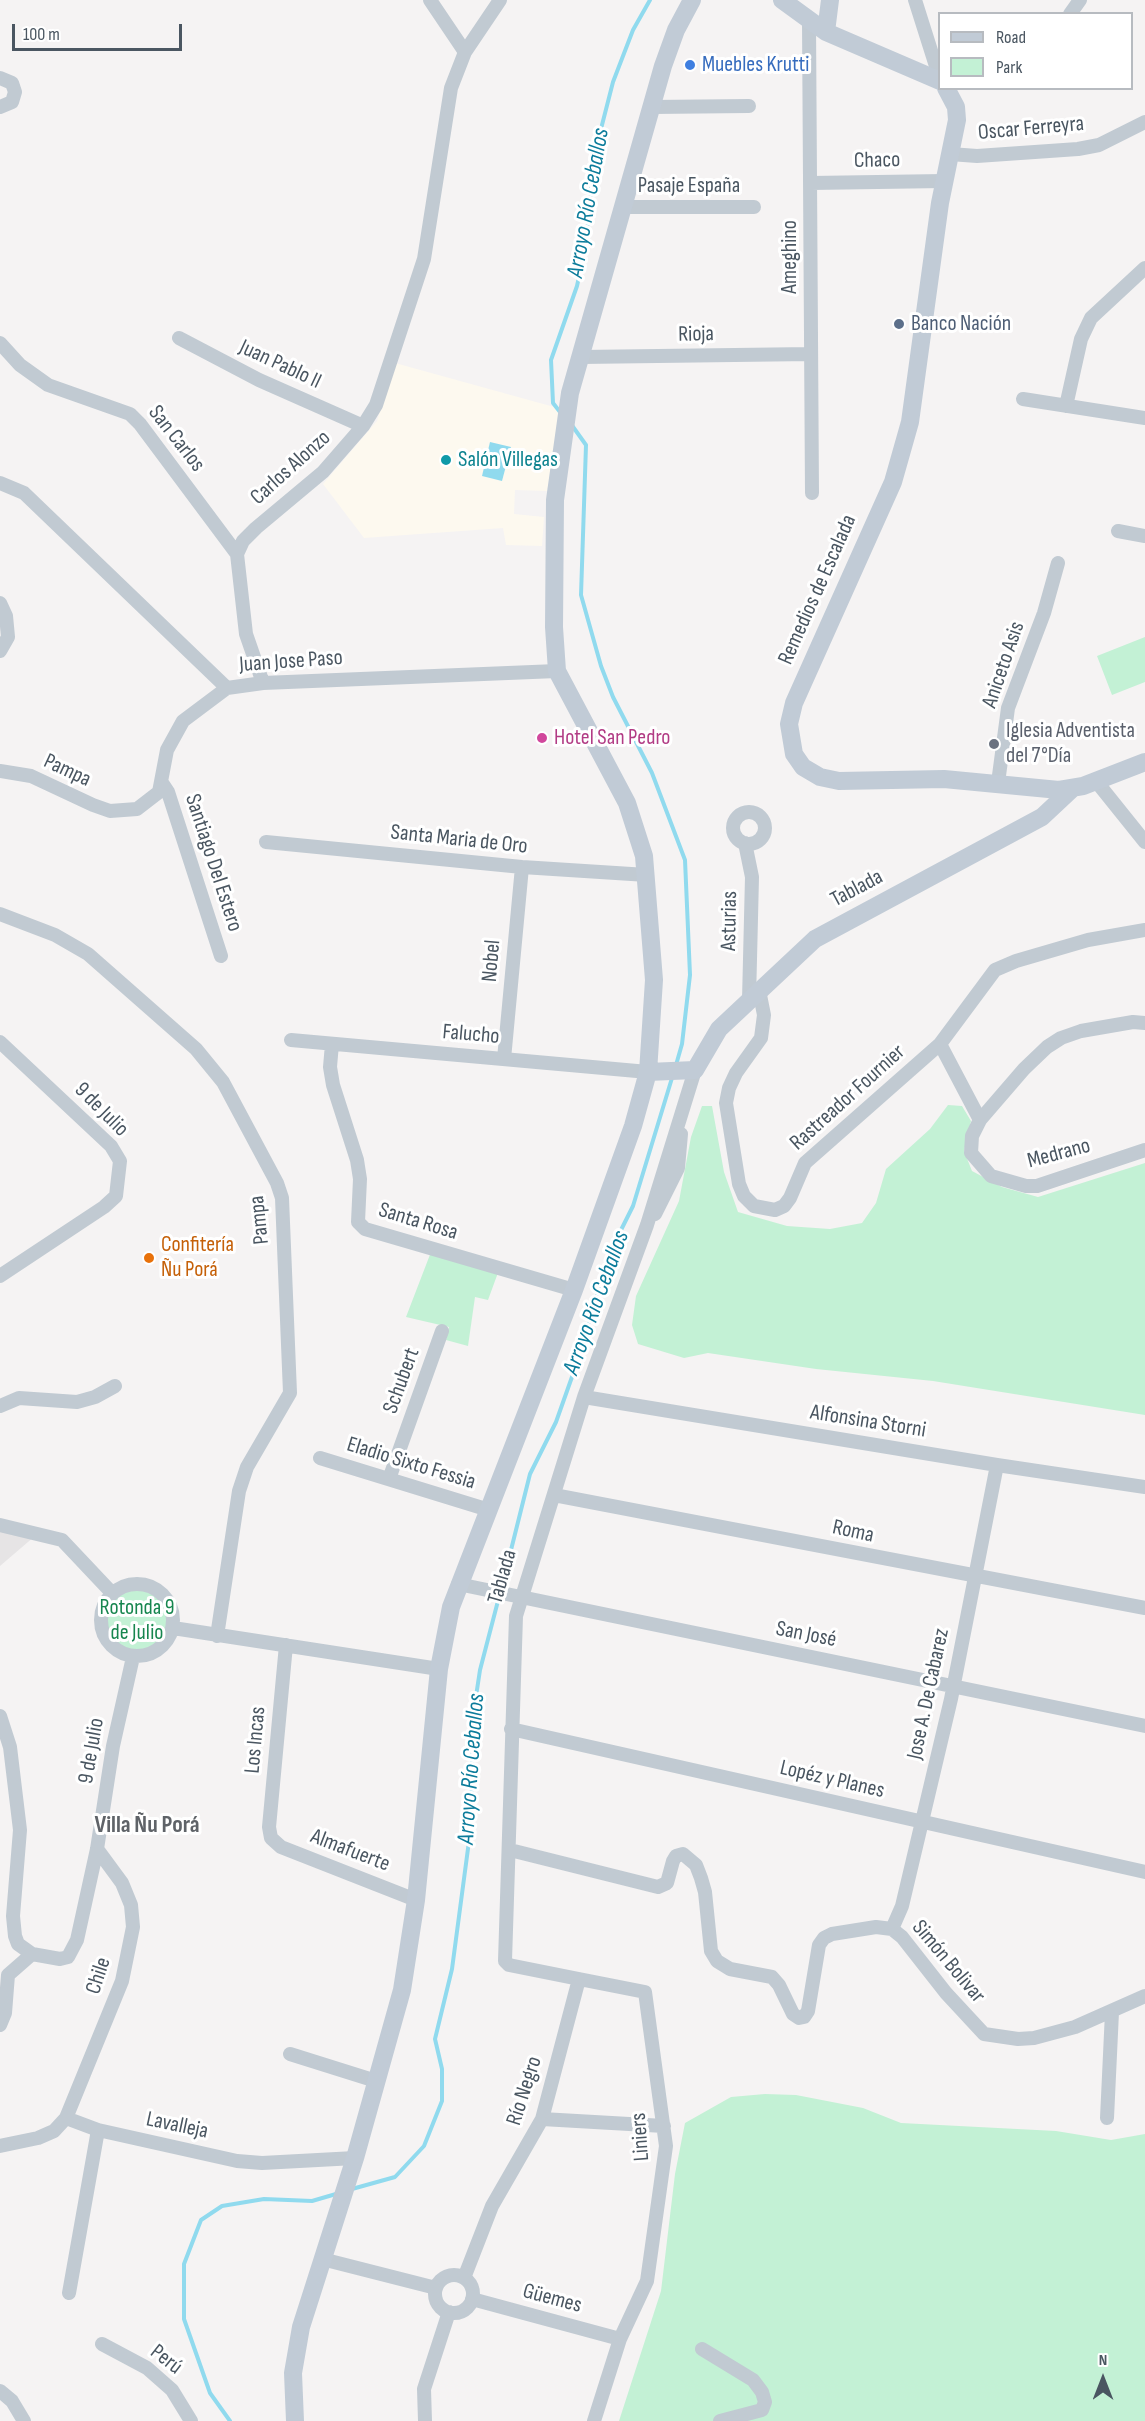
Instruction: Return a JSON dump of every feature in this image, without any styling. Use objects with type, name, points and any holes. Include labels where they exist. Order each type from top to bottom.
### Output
[{"type":"main road","points":[[295,2421],[293,2383],[296,2350],[322,2259],[340,2207],[402,1990],[416,1900],[439,1669],[458,1584],[489,1510],[574,1290],[633,1126],[656,1072],[654,980],[644,856],[627,803],[557,671],[554,627],[555,500],[570,393],[625,207],[668,49],[692,0]]},
{"type":"main road","points":[[782,0],[808,22],[826,32],[938,80]]},
{"type":"main road","points":[[826,32],[830,0]]},
{"type":"main road","name":"Remedios de Escalada","points":[[947,90],[956,107],[957,120],[944,181],[910,422],[893,482],[802,682],[789,724],[794,754],[803,767],[820,777],[840,781],[912,778],[998,783],[1044,789],[1073,788],[1145,762]]},
{"type":"main road","name":"Tablada","points":[[690,1070],[711,1039],[754,995],[816,939],[1042,817],[1073,788]]},
{"type":"main road","points":[[656,1072],[690,1070]]},
{"type":"street","points":[[430,0],[465,52]]},
{"type":"street","name":"Carlos Alonzo","points":[[237,554],[243,542],[256,528],[323,472],[363,426],[376,405],[424,259],[449,98],[465,52],[500,0]]},
{"type":"street","points":[[915,0],[935,53],[938,73]]},
{"type":"street","name":"Ameghino","points":[[808,22],[812,493]]},
{"type":"street","points":[[0,78],[12,83],[15,92],[12,102],[0,107]]},
{"type":"street","points":[[652,107],[749,106]]},
{"type":"street","name":"Oscar Ferreyra","points":[[950,154],[977,156],[1078,149],[1099,145],[1145,122]]},
{"type":"street","name":"Chaco","points":[[810,183],[944,181]]},
{"type":"street","name":"Pasaje España","points":[[625,207],[754,207]]},
{"type":"street","points":[[1066,406],[1081,339],[1091,318],[1145,268]]},
{"type":"street","name":"Juan Pablo II","points":[[179,338],[259,380],[363,426]]},
{"type":"street","name":"San Carlos","points":[[0,343],[20,365],[48,386],[130,414],[140,424],[237,554]]},
{"type":"street","name":"Rioja","points":[[581,357],[812,354]]},
{"type":"street","points":[[1023,399],[1145,418]]},
{"type":"street","name":"Juan Jose Paso","points":[[0,483],[24,493],[227,688],[263,683],[557,671]]},
{"type":"street","points":[[1118,531],[1145,536]]},
{"type":"street","points":[[237,554],[246,634],[263,683]]},
{"type":"street","name":"Aniceto Asis","points":[[998,783],[1008,708],[1044,613],[1058,563]]},
{"type":"street","points":[[0,603],[6,616],[8,637],[0,651]]},
{"type":"street","points":[[162,783],[167,750],[183,721],[227,688]]},
{"type":"street","name":"Pampa","points":[[0,771],[31,776],[93,806],[110,811],[137,809],[159,792],[162,783]]},
{"type":"street","points":[[1096,781],[1145,842]]},
{"type":"street","name":"Santiago Del Estero","points":[[162,783],[168,792],[221,956]]},
{"type":"street","name":"Santa Maria de Oro","points":[[267,842],[522,867],[647,875]]},
{"type":"street","name":"Asturias","points":[[745,843],[752,877],[754,995]]},
{"type":"street","name":"Nobel","points":[[504,1059],[522,867]]},
{"type":"street","name":"Pampa","points":[[0,914],[55,934],[88,954],[196,1049],[223,1082],[277,1183],[282,1198],[290,1393],[247,1467],[239,1491],[217,1636]]},
{"type":"street","name":"Rastreador Fournier","points":[[754,995],[764,1015],[761,1038],[736,1072],[726,1103],[739,1184],[744,1196],[754,1206],[766,1210],[784,1206],[805,1163],[940,1044],[988,978],[1001,966],[1088,940],[1145,930]]},
{"type":"street","points":[[940,1044],[980,1120],[1024,1069],[1047,1047],[1061,1038],[1082,1031],[1133,1022],[1145,1023]]},
{"type":"street","name":"Falucho","points":[[291,1040],[656,1072]]},
{"type":"street","name":"9 de Julio","points":[[0,1042],[111,1146],[120,1161],[116,1196],[104,1207],[0,1276]]},
{"type":"street","name":"Santa Rosa","points":[[332,1044],[330,1066],[333,1085],[357,1160],[360,1179],[358,1222],[365,1229],[574,1290]]},
{"type":"street","name":"Tablada","points":[[579,1979],[509,1965],[505,1961],[516,1598],[554,1495],[584,1397],[647,1225],[663,1168],[682,1118],[690,1070]]},
{"type":"street","name":"Medrano","points":[[980,1120],[969,1146],[977,1163],[991,1176],[1026,1186],[1037,1186],[1145,1150]]},
{"type":"street","name":"Schubert","points":[[388,1479],[442,1330]]},
{"type":"street","points":[[0,1406],[19,1398],[77,1402],[96,1397],[116,1386]]},
{"type":"street","name":"Alfonsina Storni","points":[[584,1397],[1145,1487]]},
{"type":"street","name":"Eladio Sixto Fessia","points":[[320,1458],[489,1510]]},
{"type":"street","name":"Jose A. De Cabarez","points":[[892,1929],[902,1906],[923,1822],[997,1465]]},
{"type":"street","name":"Roma","points":[[554,1495],[1145,1608]]},
{"type":"street","points":[[0,1526],[63,1540],[112,1593]]},
{"type":"street","points":[[132,1584],[154,1588],[169,1603],[173,1614],[173,1628],[164,1645],[155,1652],[133,1657],[121,1653],[104,1637],[100,1614],[112,1593],[132,1584]]},
{"type":"street","name":"San José","points":[[458,1584],[516,1598],[1145,1726]]},
{"type":"street","points":[[173,1628],[439,1669]]},
{"type":"street","name":"Los Incas","points":[[271,1838],[269,1827],[286,1645]]},
{"type":"street","name":"9 de Julio","points":[[32,1954],[60,1959],[71,1953],[77,1940],[98,1849],[113,1746],[133,1657]]},
{"type":"street","points":[[0,1716],[10,1747],[20,1830],[13,1916],[15,1936],[18,1944],[32,1954],[8,1975],[5,2013],[0,2025]]},
{"type":"street","name":"Lopéz y Planes","points":[[511,1729],[1145,1872]]},
{"type":"street","name":"Almafuerte","points":[[271,1838],[281,1847],[416,1900]]},
{"type":"street","name":"Chile","points":[[66,2118],[122,1982],[132,1927],[131,1905],[122,1883],[98,1849]]},
{"type":"street","name":"Simón Bolivar","points":[[510,1850],[658,1887],[667,1883],[673,1861],[676,1856],[683,1854],[696,1865],[701,1878],[705,1892],[711,1951],[717,1961],[730,1969],[772,1977],[779,1985],[793,2014],[799,2018],[804,2017],[808,2011],[819,1945],[824,1938],[832,1934],[876,1927],[892,1929],[902,1936],[946,1993],[984,2034],[1018,2039],[1034,2038],[1075,2027],[1145,1996]]},
{"type":"street","name":"Río Negro","points":[[464,2278],[492,2206],[542,2119],[579,1979]]},
{"type":"street","name":"Liniers","points":[[579,1979],[645,1992],[666,2159],[647,2281],[620,2339],[594,2421]]},
{"type":"street","points":[[1107,2118],[1112,2012]]},
{"type":"street","points":[[290,2054],[376,2081]]},
{"type":"street","points":[[0,2146],[38,2138],[54,2131],[66,2118]]},
{"type":"street","name":"Lavalleja","points":[[66,2118],[98,2130],[237,2160],[262,2163],[352,2165]]},
{"type":"street","points":[[542,2119],[663,2126]]},
{"type":"street","points":[[69,2293],[98,2130]]},
{"type":"street","points":[[322,2259],[436,2288]]},
{"type":"street","points":[[447,2276],[464,2278],[471,2287],[472,2298],[461,2312],[449,2312],[439,2306],[435,2294],[436,2288],[447,2276]]},
{"type":"street","name":"Güemes","points":[[472,2298],[620,2339]]},
{"type":"street","points":[[425,2421],[424,2389],[449,2312]]},
{"type":"street","name":"Perú","points":[[102,2344],[147,2368],[164,2382],[172,2390],[191,2421]]},
{"type":"street","points":[[702,2349],[753,2380],[762,2392],[765,2402],[762,2410],[720,2421]]},
{"type":"street","points":[[0,2391],[12,2401],[24,2421]]},
{"type":"shaded area","points":[[395,363],[565,410],[547,491],[515,490],[514,514],[544,517],[542,546],[506,545],[503,528],[364,538],[323,484],[377,421]]},
{"type":"shaded area","points":[[0,1529],[35,1536],[0,1566]]},
{"type":"green space","points":[[1145,637],[1145,682],[1112,695],[1097,656]]},
{"type":"green space","points":[[948,1105],[962,1106],[971,1121],[964,1151],[972,1171],[1002,1187],[1038,1197],[1145,1163],[1145,1415],[933,1381],[816,1369],[708,1353],[684,1358],[638,1344],[632,1325],[636,1296],[679,1201],[691,1137],[702,1106],[712,1106],[724,1172],[738,1212],[787,1226],[830,1229],[862,1223],[876,1203],[886,1169],[930,1129]]},
{"type":"green space","points":[[431,1252],[499,1270],[488,1300],[475,1297],[468,1346],[446,1340],[449,1327],[406,1317]]},
{"type":"green space","name":"Rotonda 9 de Julio","points":[[144,1584],[163,1594],[171,1606],[173,1620],[171,1634],[163,1646],[151,1654],[130,1656],[111,1646],[103,1634],[101,1613],[111,1594],[123,1586]]},
{"type":"green space","points":[[765,2094],[796,2095],[863,2108],[901,2123],[1056,2131],[1111,2140],[1145,2134],[1145,2421],[619,2421],[661,2291],[675,2174],[685,2123],[731,2097]]},
{"type":"water","points":[[490,442],[511,447],[502,481],[482,476]]},
{"type":"waterway","name":"Arroyo Río Ceballos","points":[[560,412],[553,403],[551,360],[577,286],[583,258],[590,209],[592,164],[613,82],[633,30],[650,0]]},
{"type":"waterway","name":"Arroyo Río Ceballos","points":[[571,424],[586,445],[581,595],[601,666],[613,697],[652,773],[685,860],[690,975],[682,1044],[676,1065]]},
{"type":"waterway","name":"Arroyo Río Ceballos","points":[[501,1590],[530,1474],[556,1422],[578,1360],[609,1254],[633,1206],[672,1078]]},
{"type":"waterway","name":"Arroyo Río Ceballos","points":[[352,2189],[395,2177],[424,2146],[442,2101],[442,2069],[435,2039],[452,1969],[471,1826],[473,1716],[480,1670],[499,1597]]},
{"type":"waterway","name":"Arroyo Río Ceballos","points":[[230,2421],[210,2393],[184,2319],[184,2264],[201,2220],[222,2206],[264,2199],[312,2201],[336,2194]]},
{"type":"place","name":"Muebles Krutti","points":[[690,65]]},
{"type":"place","name":"Banco Nación","points":[[899,324]]},
{"type":"place","name":"Salón Villegas","points":[[446,460]]},
{"type":"place","name":"Hotel San Pedro","points":[[542,738]]},
{"type":"place","name":"Iglesia Adventista del 7°Día","points":[[994,744]]},
{"type":"place","name":"Confitería Ñu Porá","points":[[149,1258]]},
{"type":"district","name":"Villa Ñu Porá","points":[[147,1826]]}]
